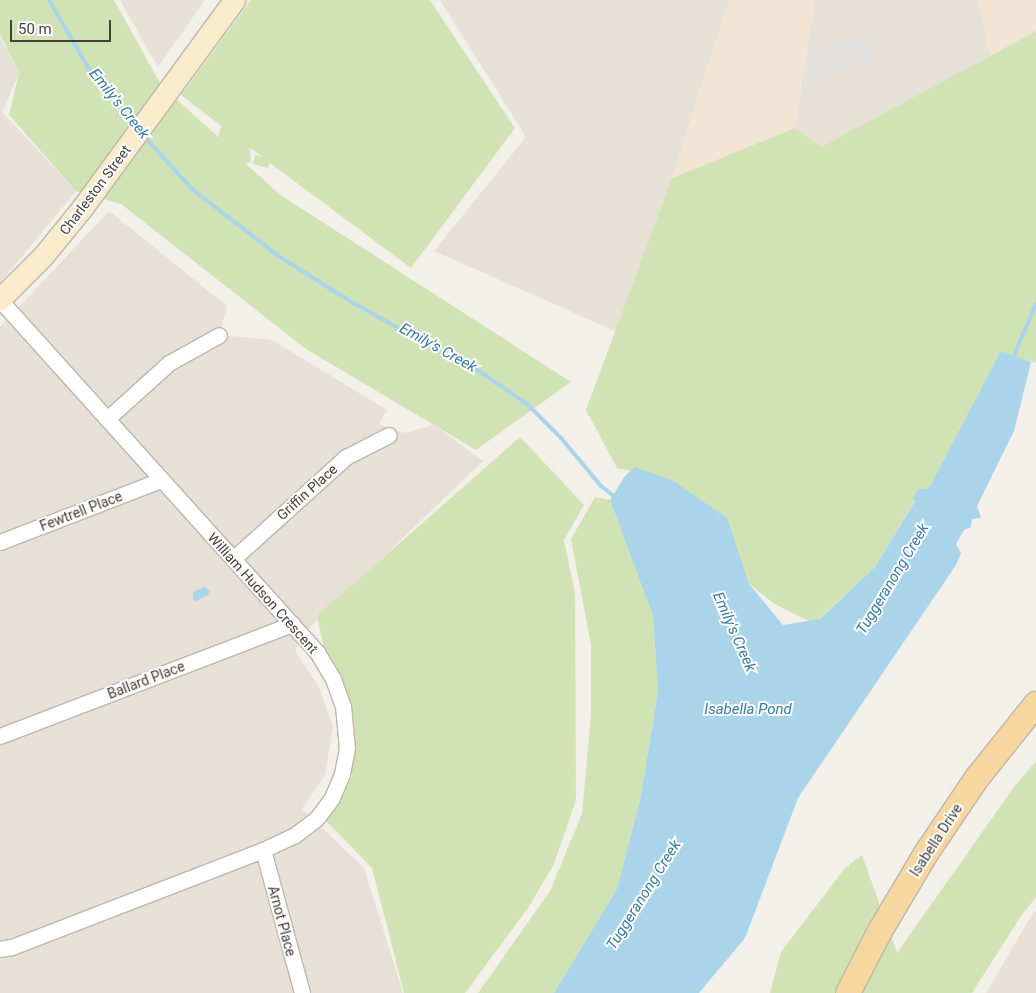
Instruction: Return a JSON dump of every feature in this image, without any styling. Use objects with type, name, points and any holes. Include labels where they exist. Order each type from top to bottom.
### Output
[{"type":"main road","name":"Isabella Drive","points":[[850,991],[880,930],[926,852],[978,778],[1036,704]]},
{"type":"street","name":"Charleston Street","points":[[0,300],[43,256],[126,148],[234,0]]},
{"type":"street","name":"William Hudson Crescent","points":[[0,300],[317,652],[333,679],[343,706],[347,748],[342,774],[332,798],[316,819],[295,835],[263,850],[0,949]]},
{"type":"street","points":[[108,419],[169,363],[219,335]]},
{"type":"street","name":"Griffin Place","points":[[233,559],[346,457],[389,435]]},
{"type":"street","name":"Fewtrell Place","points":[[0,542],[161,480]]},
{"type":"street","name":"Ballard Place","points":[[0,736],[292,624]]},
{"type":"street","name":"Arnot Place","points":[[263,850],[302,993]]},
{"type":"shaded area","points":[[120,0],[205,0],[158,67]]},
{"type":"shaded area","points":[[440,0],[729,0],[622,334],[434,251],[526,137]]},
{"type":"shaded area","points":[[729,0],[815,0],[795,128],[672,178]]},
{"type":"shaded area","points":[[815,0],[978,0],[990,56],[821,147],[795,128]]},
{"type":"shaded area","points":[[978,0],[1036,0],[1036,31],[990,56]]},
{"type":"shaded area","points":[[0,37],[19,73],[2,112],[76,191],[0,283]]},
{"type":"shaded area","points":[[868,41],[871,64],[826,69],[827,81],[815,86],[809,73],[812,48]]},
{"type":"shaded area","points":[[109,211],[227,306],[219,335],[272,340],[387,410],[379,424],[404,433],[434,425],[483,461],[309,628],[295,651],[319,687],[333,727],[325,775],[302,809],[364,868],[403,993],[0,993],[0,327]]},
{"type":"shaded area","points":[[1036,910],[1036,993],[986,993],[1030,918]]},
{"type":"green space","points":[[0,0],[114,0],[161,85],[218,137],[221,126],[181,95],[251,0],[430,0],[515,128],[411,268],[270,163],[268,168],[253,164],[255,155],[263,157],[250,148],[251,161],[246,164],[279,194],[571,382],[476,450],[306,349],[121,204],[76,191],[9,115],[19,73],[0,34]]},
{"type":"green space","points":[[1036,31],[1036,363],[1001,352],[931,484],[915,500],[875,567],[814,624],[773,603],[718,558],[646,474],[617,468],[586,410],[672,178],[795,128],[821,147]]},
{"type":"green space","points":[[520,437],[584,505],[564,540],[575,593],[576,800],[554,864],[528,908],[465,993],[404,993],[372,868],[323,818],[352,777],[317,616]]},
{"type":"green space","points":[[595,497],[610,500],[653,616],[658,691],[640,800],[617,889],[554,993],[478,993],[550,891],[582,814],[591,715],[591,645],[571,539]]},
{"type":"green space","points":[[1036,761],[1036,897],[1021,916],[972,993],[770,993],[781,952],[845,868],[862,855],[897,953],[1014,787]]},
{"type":"water","name":"Isabella Pond","points":[[1001,351],[1031,362],[1014,431],[977,506],[981,518],[972,519],[971,527],[964,530],[956,544],[961,553],[956,565],[798,798],[745,938],[699,993],[554,993],[617,889],[640,800],[658,691],[653,616],[610,500],[625,476],[635,467],[672,480],[727,518],[749,584],[783,625],[820,619],[875,567],[915,501],[913,499],[918,489],[926,489],[931,484]]},
{"type":"water","points":[[204,587],[210,591],[208,595],[196,601],[193,600],[193,592]]},
{"type":"waterway","name":"Emily's Creek","points":[[49,0],[89,69],[135,126]]},
{"type":"waterway","name":"Emily's Creek","points":[[143,135],[192,189],[277,255],[345,298],[412,336],[472,366],[527,404],[561,438],[601,486],[615,497]]},
{"type":"waterway","name":"Tuggeranong Creek","points":[[1012,360],[1036,304]]}]
